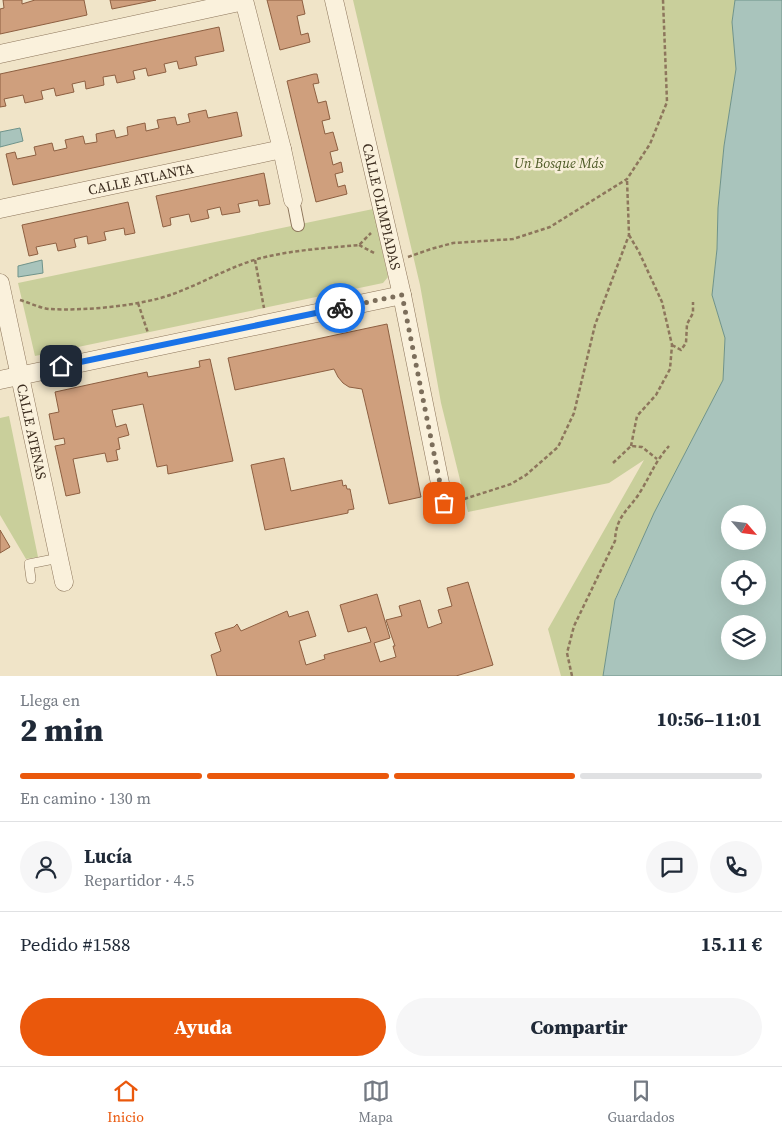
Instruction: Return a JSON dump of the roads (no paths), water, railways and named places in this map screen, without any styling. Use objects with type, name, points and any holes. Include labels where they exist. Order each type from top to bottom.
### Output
[{"type":"street","name":"CALLE OLIMPIADAS","points":[[334,0],[402,295],[444,503]]},
{"type":"street","points":[[0,54],[244,1],[282,149],[298,225]]},
{"type":"street","name":"CALLE ATLANTA","points":[[0,208],[282,149]]},
{"type":"street","name":"CALLE ATENAS","points":[[0,283],[64,582]]},
{"type":"street","points":[[0,380],[402,295]]},
{"type":"lane","points":[[31,579],[29,564],[59,558]]},
{"type":"water","points":[[735,0],[782,0],[782,676],[603,676],[615,600],[654,513],[723,380],[725,338],[712,295],[724,146],[736,69],[732,22]]},
{"type":"water","points":[[20,128],[23,141],[0,147],[0,132]]},
{"type":"water","points":[[42,260],[43,273],[18,277],[18,266]]},
{"type":"park label","name":"Un Bosque Más","points":[[559,163]]}]
